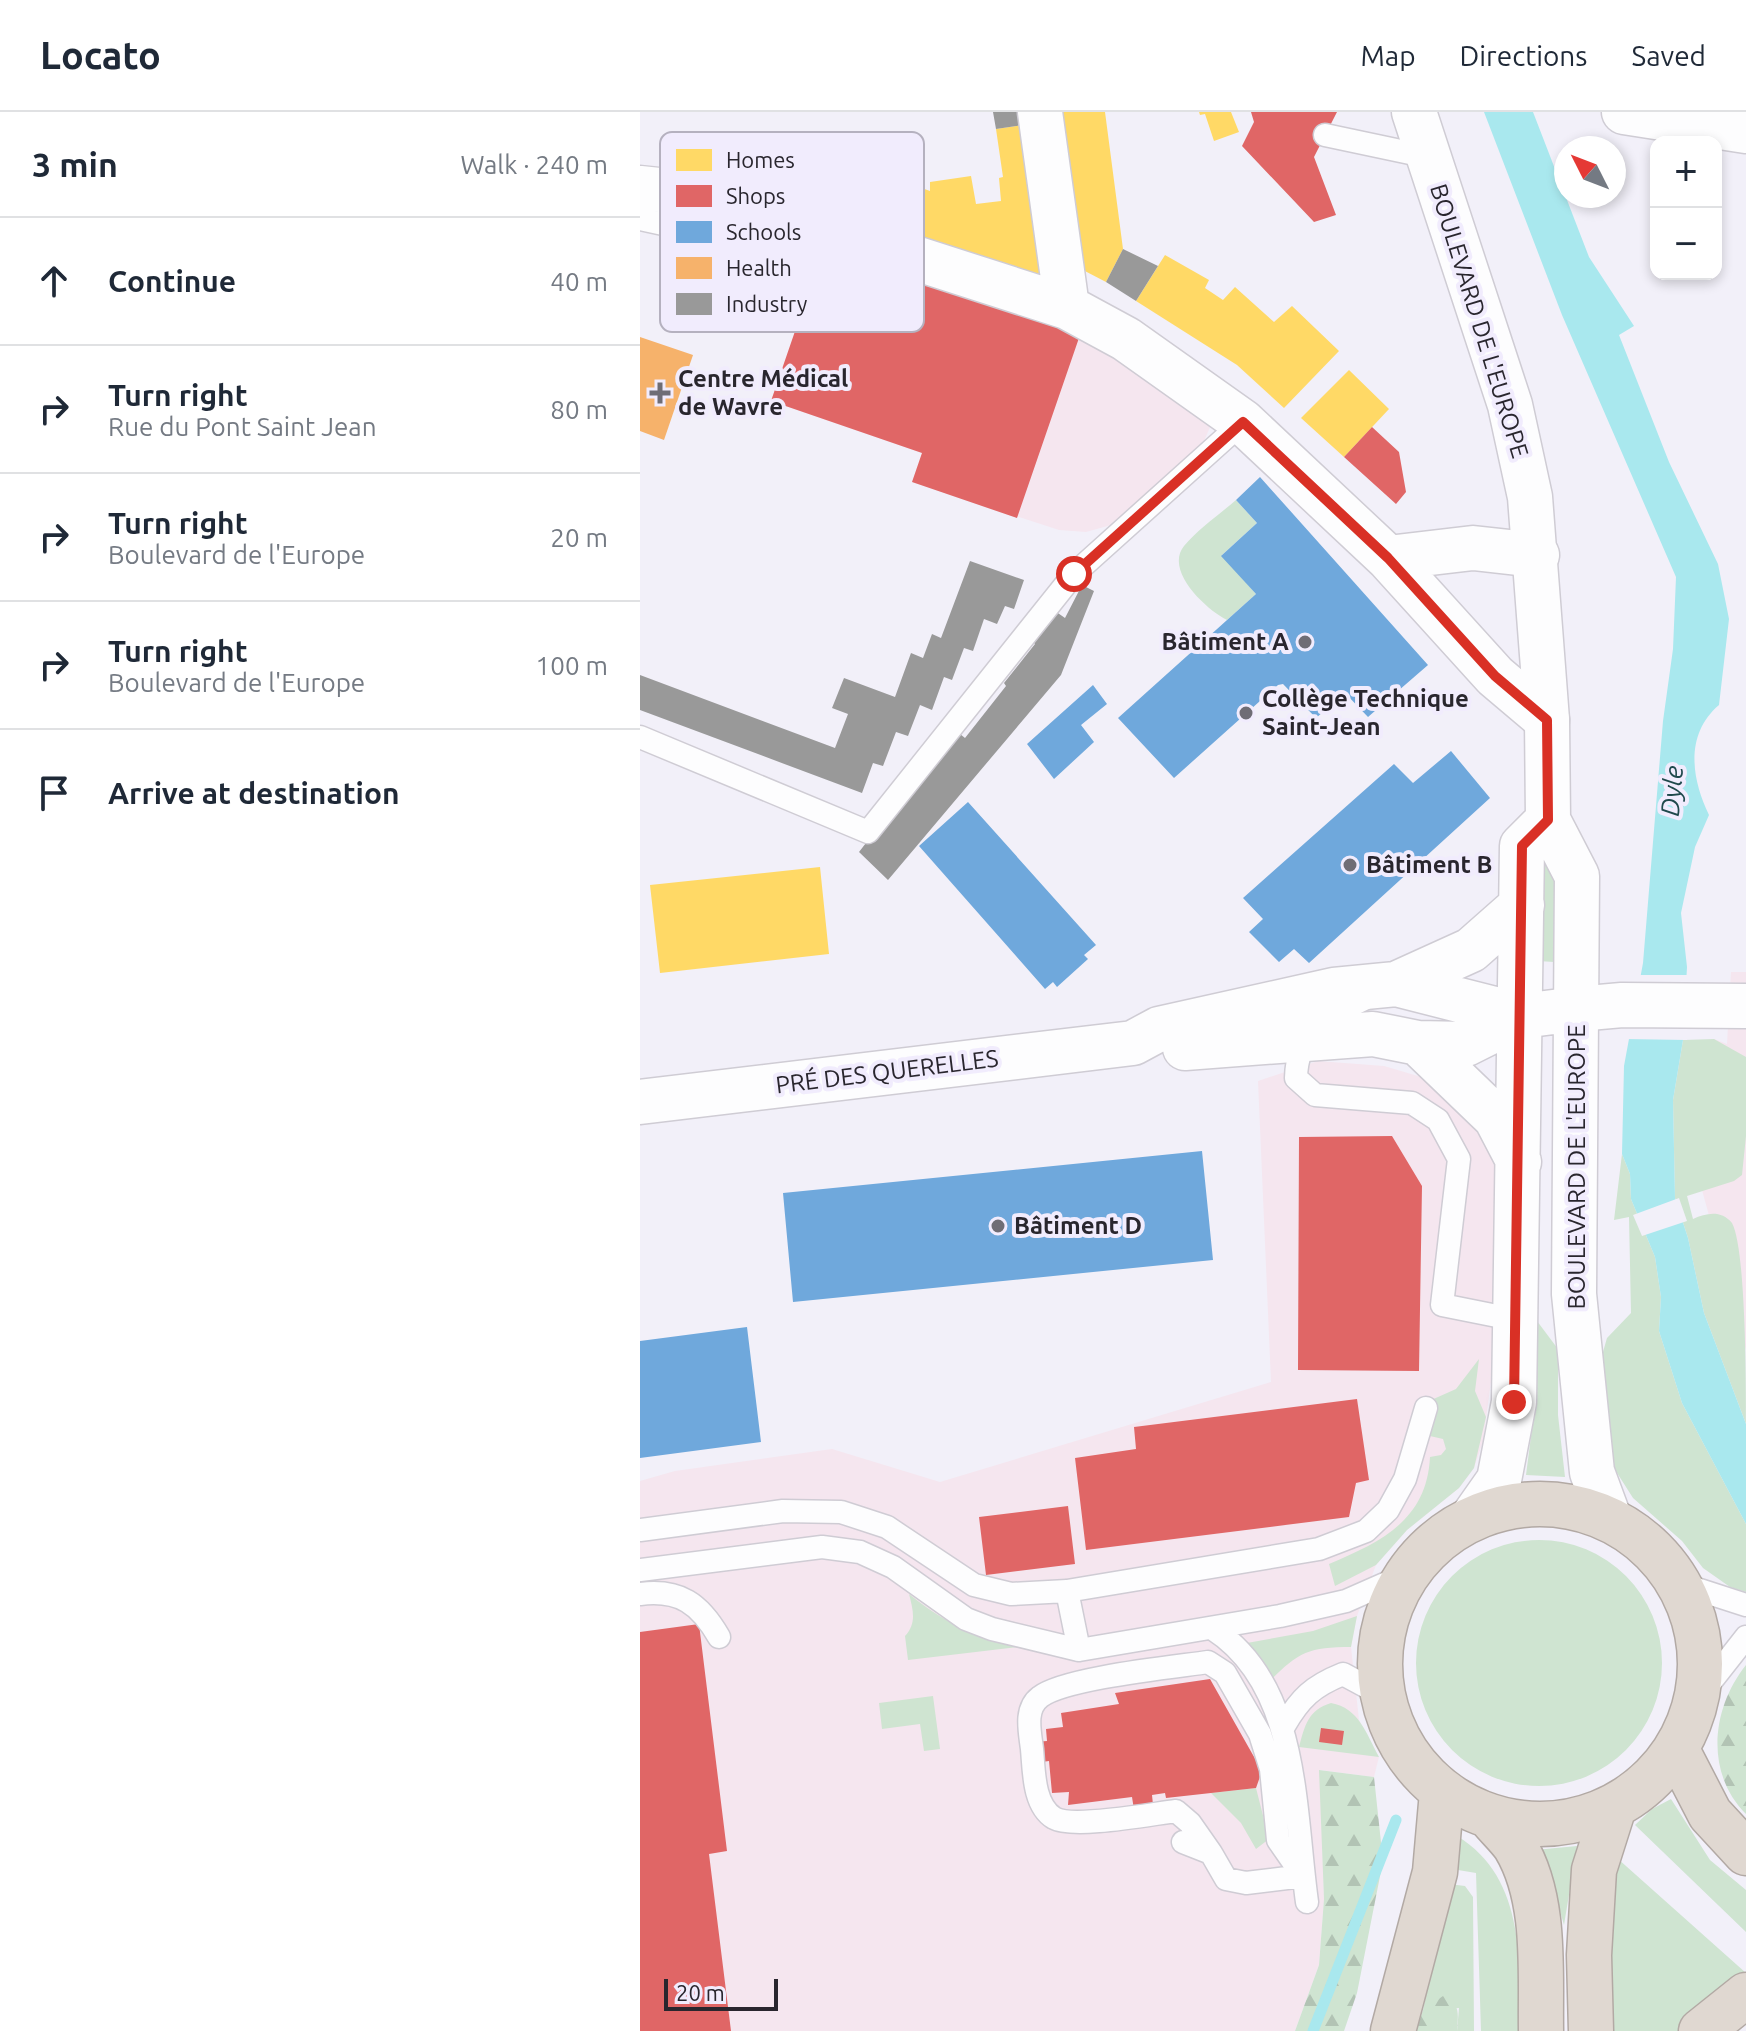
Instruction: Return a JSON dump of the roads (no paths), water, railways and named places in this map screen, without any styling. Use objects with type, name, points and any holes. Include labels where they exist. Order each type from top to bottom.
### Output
[{"type":"highway","points":[[1518,1504],[1564,1504],[1609,1518],[1645,1542],[1681,1584],[1696,1620],[1701,1658],[1698,1698],[1677,1750],[1649,1783],[1614,1807],[1574,1822],[1532,1825],[1490,1817],[1442,1792],[1414,1765],[1394,1732],[1382,1695],[1382,1633],[1405,1575],[1436,1542],[1473,1517],[1518,1504]]},
{"type":"highway","points":[[1677,1750],[1710,1814],[1746,1853]]},
{"type":"highway","points":[[1393,2031],[1435,1872],[1442,1792]]},
{"type":"highway","points":[[1591,2031],[1589,1955],[1594,1870],[1614,1807]]},
{"type":"highway","points":[[1490,1817],[1514,1845],[1529,1878],[1540,1944],[1541,2031]]},
{"type":"highway","points":[[1701,2031],[1746,1995]]},
{"type":"street","points":[[1040,112],[1067,307]]},
{"type":"street","name":"BOULEVARD DE L'EUROPE","points":[[1414,112],[1510,405],[1530,497],[1537,555],[1547,720],[1548,820],[1577,876],[1574,1294],[1592,1472],[1609,1518]]},
{"type":"street","points":[[1624,112],[1738,124]]},
{"type":"street","points":[[640,188],[660,190]]},
{"type":"street","points":[[924,262],[1067,307],[1171,367],[1243,422],[1388,558],[1495,676],[1547,720]]},
{"type":"street","points":[[1388,558],[1473,548],[1537,555]]},
{"type":"street","points":[[1473,1517],[1499,1480],[1514,1402],[1522,1016],[1522,846],[1548,820]]},
{"type":"street","points":[[1396,984],[1471,950],[1522,905]]},
{"type":"street","name":"PRÉ DES QUERELLES","points":[[640,1102],[1133,1043],[1159,1029],[1334,990],[1396,984],[1522,1016],[1621,1005],[1736,1005]]},
{"type":"street","name":"PRÉ DES QUERELLES","points":[[1133,1043],[1156,1051],[1306,1036],[1373,1034],[1418,1043],[1477,1042],[1522,1016]]},
{"type":"street","points":[[1418,1043],[1496,1118],[1519,1162]]},
{"type":"lane","points":[[1325,135],[1429,157]]},
{"type":"lane","points":[[640,219],[660,223]]},
{"type":"lane","points":[[640,737],[868,832],[1074,574],[1243,422]]},
{"type":"lane","points":[[1396,984],[1339,1011],[1306,1036],[1297,1055],[1296,1078],[1315,1095],[1412,1103],[1438,1120],[1459,1159],[1442,1305],[1517,1320]]},
{"type":"lane","points":[[640,1530],[783,1511],[841,1512],[887,1527],[974,1585],[1011,1594],[1067,1591],[1319,1549],[1366,1531],[1388,1510],[1405,1479],[1426,1408]]},
{"type":"lane","points":[[640,1570],[822,1547],[860,1552],[893,1567],[966,1619],[992,1629],[1079,1650],[1213,1629],[1346,1601],[1405,1575]]},
{"type":"lane","points":[[1681,1584],[1746,1605]]},
{"type":"lane","points":[[1067,1591],[1079,1650]]},
{"type":"lane","points":[[640,1594],[676,1595],[704,1611],[719,1637]]},
{"type":"lane","points":[[1213,1629],[1238,1645],[1284,1726],[1307,1902]]},
{"type":"lane","points":[[1698,1698],[1746,1637]]},
{"type":"lane","points":[[1208,1662],[1225,1673],[1260,1734],[1271,1769],[1278,1840],[1303,1876],[1246,1883],[1226,1879],[1190,1823],[1176,1811],[1070,1822],[1053,1817],[1040,1801],[1035,1779],[1029,1722],[1030,1711],[1038,1698],[1053,1690],[1169,1667],[1208,1662]]},
{"type":"lane","points":[[1284,1726],[1298,1701],[1316,1685],[1343,1674],[1382,1695]]},
{"type":"lane","points":[[1183,1842],[1211,1853]]},
{"type":"water","name":"Dyle","points":[[1484,112],[1533,112],[1554,166],[1554,208],[1570,208],[1589,257],[1634,326],[1619,335],[1669,462],[1718,564],[1729,619],[1719,705],[1701,729],[1694,757],[1698,786],[1709,815],[1695,847],[1681,913],[1687,967],[1683,1040],[1673,1100],[1675,1198],[1688,1238],[1704,1313],[1746,1424],[1746,1524],[1682,1403],[1659,1331],[1661,1297],[1655,1257],[1631,1199],[1630,1174],[1622,1154],[1624,1066],[1643,963],[1663,721],[1673,649],[1676,577],[1562,315]]},
{"type":"waterway","points":[[1313,2031],[1396,1820]]},
{"type":"place","name":"Centre Médical de Wavre","points":[[660,393]]},
{"type":"place","name":"Bâtiment A","points":[[1305,642]]},
{"type":"place","name":"Collège Technique Saint-Jean","points":[[1246,713]]},
{"type":"place","name":"Bâtiment B","points":[[1350,865]]},
{"type":"place","name":"Bâtiment D","points":[[998,1226]]}]
